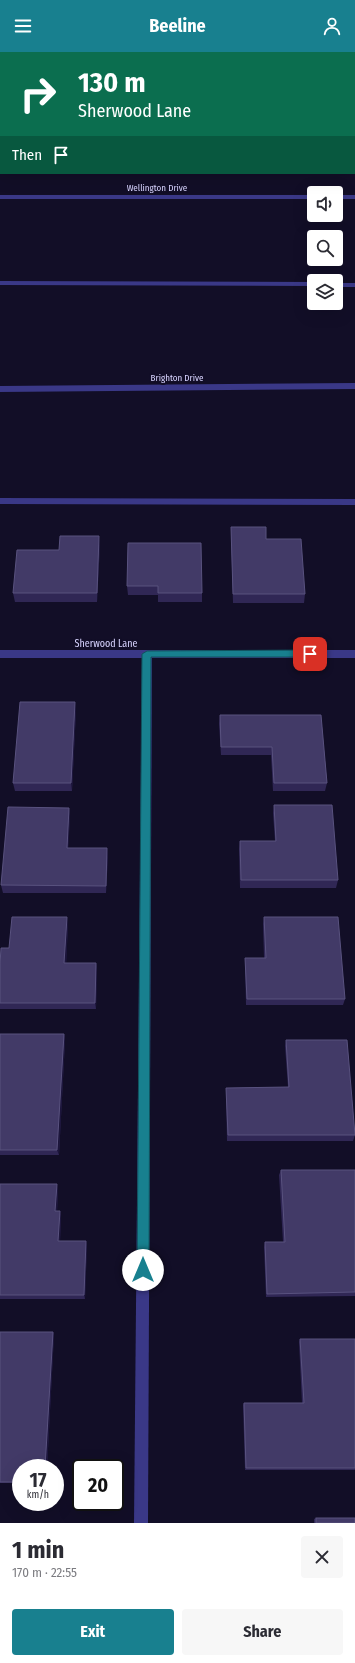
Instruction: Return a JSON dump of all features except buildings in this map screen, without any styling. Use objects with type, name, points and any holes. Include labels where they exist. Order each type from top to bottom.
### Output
[{"type":"street","name":"Wellington Drive","points":[[0,197],[307,197]]},
{"type":"street","points":[[343,197],[355,197]]},
{"type":"street","points":[[0,283],[307,284]]},
{"type":"street","points":[[343,285],[355,285]]},
{"type":"street","name":"Brighton Drive","points":[[0,389],[355,386]]},
{"type":"street","points":[[0,501],[355,502]]},
{"type":"street","name":"Sherwood Lane","points":[[0,654],[355,654]]},
{"type":"street","points":[[141,1523],[147,654]]},
{"type":"route","points":[[143,1270],[147,654],[310,654]]}]
